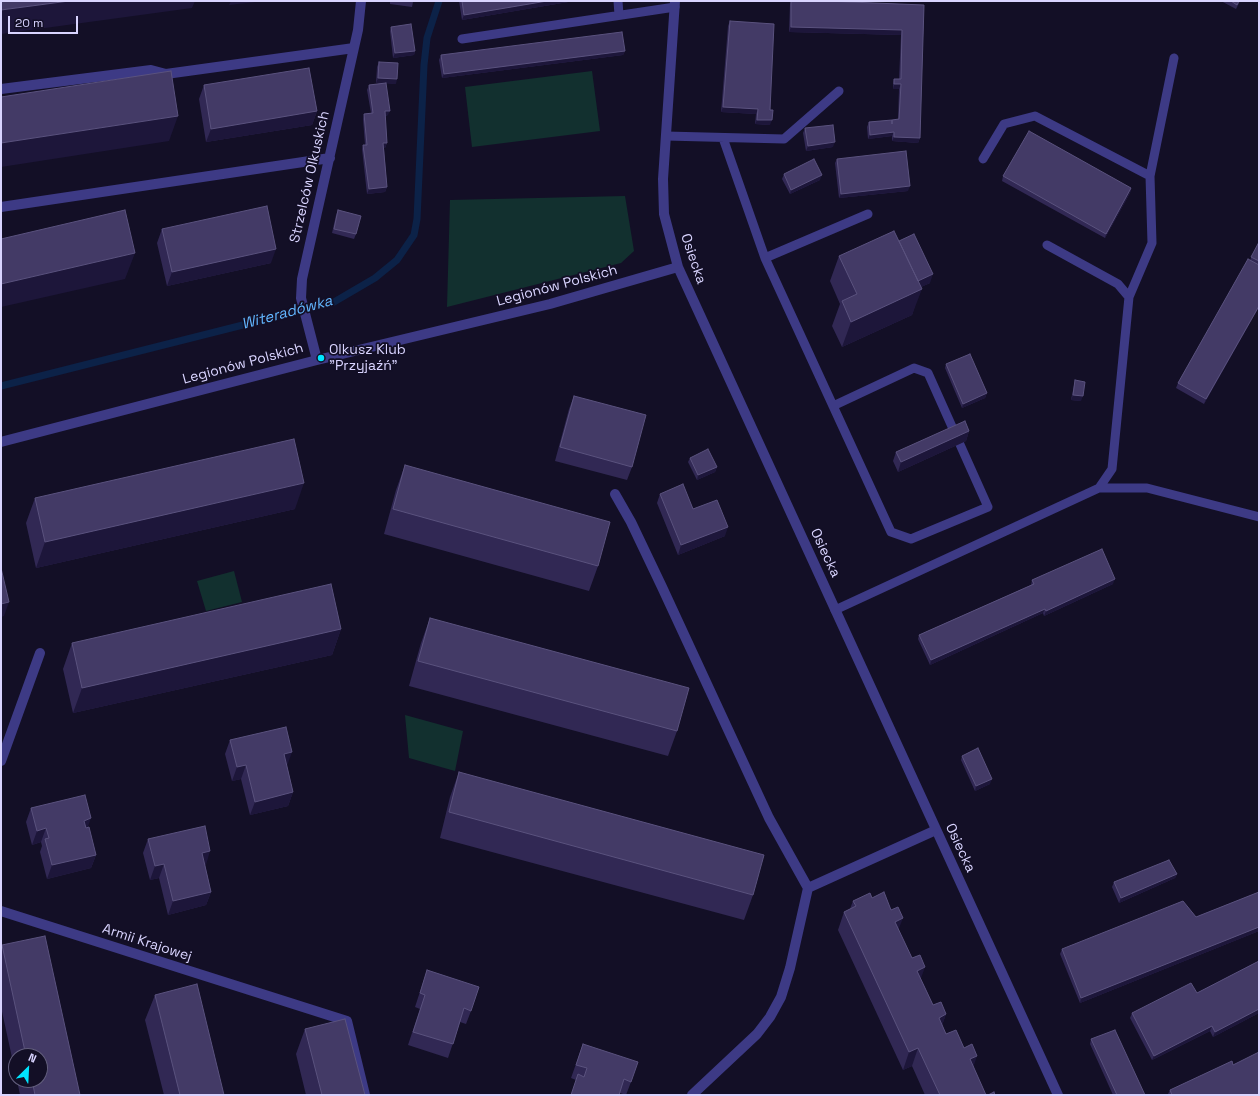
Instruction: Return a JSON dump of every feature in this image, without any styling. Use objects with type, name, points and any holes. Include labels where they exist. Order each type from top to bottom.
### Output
[{"type":"street","name":"Strzelców Olkuskich","points":[[317,360],[301,298],[305,262],[330,158],[358,30],[361,1]]},
{"type":"street","name":"Osiecka","points":[[675,4],[663,178],[664,214],[678,267],[1058,1095]]},
{"type":"street","points":[[1,89],[151,70],[166,74],[354,48]]},
{"type":"street","points":[[1,207],[330,158]]},
{"type":"street","name":"Legionów Polskich","points":[[1,442],[317,360],[550,304],[678,267]]},
{"type":"street","points":[[615,494],[643,547],[769,818],[808,888],[790,968],[781,997],[770,1017],[757,1034],[692,1095]]},
{"type":"street","points":[[1,761],[40,653]]},
{"type":"street","points":[[808,888],[936,830]]},
{"type":"street","name":"Armii Krajowej","points":[[1,911],[347,1021],[365,1095]]},
{"type":"lane","points":[[618,1],[619,15]]},
{"type":"lane","points":[[462,39],[619,15],[675,4]]},
{"type":"lane","points":[[1099,488],[1112,469],[1129,297],[1152,243],[1150,176],[1174,58]]},
{"type":"lane","points":[[666,136],[784,139],[839,91]]},
{"type":"lane","points":[[983,159],[1004,124],[1035,116],[1150,176]]},
{"type":"lane","points":[[723,138],[765,258],[833,406],[891,532],[911,539],[988,507],[928,373],[914,368],[833,406]]},
{"type":"lane","points":[[765,258],[868,214]]},
{"type":"lane","points":[[1047,245],[1118,284],[1129,297]]},
{"type":"lane","points":[[835,610],[1099,488],[1147,488],[1259,518]]},
{"type":"green space","points":[[592,71],[600,131],[472,147],[465,87]]},
{"type":"green space","points":[[625,196],[634,251],[621,263],[447,307],[450,200]]},
{"type":"green space","points":[[234,571],[242,602],[206,611],[197,581]]},
{"type":"green space","points":[[405,715],[463,731],[455,771],[409,758]]},
{"type":"building","points":[[1,1],[69,1],[1,10]]},
{"type":"building","points":[[462,1],[547,1],[464,15]]},
{"type":"building","points":[[791,1],[924,5],[920,138],[894,137],[894,132],[870,135],[869,122],[899,119],[901,84],[894,84],[894,79],[901,79],[902,30],[791,27]]},
{"type":"building","points":[[1231,1],[1239,1],[1237,5]]},
{"type":"building","points":[[730,21],[774,24],[770,110],[773,110],[772,120],[757,120],[758,109],[723,107]]},
{"type":"building","points":[[411,24],[415,51],[395,53],[391,27]]},
{"type":"building","points":[[622,32],[625,51],[444,74],[441,55]]},
{"type":"building","points":[[379,62],[398,63],[397,79],[378,78]]},
{"type":"building","points":[[309,68],[317,111],[211,129],[204,85]]},
{"type":"building","points":[[171,71],[178,116],[1,143],[1,97]]},
{"type":"building","points":[[386,83],[390,111],[385,111],[387,143],[383,143],[387,187],[369,189],[363,145],[367,145],[364,114],[373,113],[369,85]]},
{"type":"building","points":[[833,125],[835,142],[808,146],[805,128]]},
{"type":"building","points":[[1029,131],[1131,188],[1106,234],[1003,176]]},
{"type":"building","points":[[906,151],[910,186],[841,194],[837,159]]},
{"type":"building","points":[[814,159],[822,175],[791,190],[784,174]]},
{"type":"building","points":[[267,206],[276,249],[172,272],[162,229]]},
{"type":"building","points":[[125,210],[135,253],[1,284],[1,239]]},
{"type":"building","points":[[338,210],[361,216],[356,234],[334,229]]},
{"type":"building","points":[[894,231],[922,289],[851,322],[842,301],[857,294],[839,256]]},
{"type":"building","points":[[914,234],[933,274],[918,281],[899,241]]},
{"type":"building","points":[[1259,242],[1259,261],[1251,257]]},
{"type":"building","points":[[1248,259],[1259,265],[1259,306],[1206,399],[1178,383]]},
{"type":"building","points":[[970,354],[987,393],[963,404],[946,364]]},
{"type":"building","points":[[1075,380],[1085,382],[1083,396],[1073,395]]},
{"type":"building","points":[[574,396],[646,415],[632,467],[560,447]]},
{"type":"building","points":[[965,421],[969,431],[901,462],[896,452]]},
{"type":"building","points":[[294,439],[304,483],[45,542],[35,498]]},
{"type":"building","points":[[708,449],[717,467],[698,475],[690,458]]},
{"type":"building","points":[[405,465],[610,522],[598,566],[393,509]]},
{"type":"building","points":[[683,484],[693,509],[717,500],[728,527],[681,545],[660,494]]},
{"type":"building","points":[[1102,549],[1115,579],[1046,611],[1045,609],[931,660],[919,635],[1034,584],[1032,580]]},
{"type":"building","points":[[1,568],[9,602],[1,604]]},
{"type":"building","points":[[331,584],[341,629],[82,688],[72,643]]},
{"type":"building","points":[[430,618],[689,688],[677,731],[418,661]]},
{"type":"building","points":[[286,727],[292,752],[284,754],[293,792],[255,802],[246,765],[237,767],[230,740]]},
{"type":"building","points":[[978,748],[992,779],[976,786],[962,756]]},
{"type":"building","points":[[459,772],[764,855],[753,895],[449,812]]},
{"type":"building","points":[[85,795],[91,818],[84,821],[86,828],[89,827],[96,855],[52,865],[45,839],[49,838],[46,828],[37,831],[31,808]]},
{"type":"building","points":[[205,826],[210,851],[202,853],[211,892],[173,901],[164,864],[155,866],[148,839]]},
{"type":"building","points":[[1169,860],[1177,874],[1121,898],[1114,882]]},
{"type":"building","points":[[884,892],[891,910],[898,907],[903,918],[895,922],[912,958],[920,955],[925,967],[917,971],[933,1005],[941,1002],[946,1014],[939,1018],[946,1034],[956,1030],[964,1048],[972,1044],[977,1056],[970,1059],[986,1095],[940,1095],[918,1048],[909,1052],[844,912],[856,906],[853,901],[870,893],[872,898]]},
{"type":"building","points":[[1259,892],[1259,927],[1081,998],[1062,949],[1183,901],[1196,917]]},
{"type":"building","points":[[45,936],[80,1095],[35,1095],[34,1088],[48,1088],[48,1048],[24,1048],[2,945]]},
{"type":"building","points":[[1259,961],[1259,1009],[1215,1032],[1212,1026],[1154,1056],[1132,1013],[1191,983],[1197,993]]},
{"type":"building","points":[[427,970],[479,987],[471,1011],[464,1008],[453,1044],[413,1032],[425,995],[420,993]]},
{"type":"building","points":[[197,984],[224,1095],[180,1095],[155,995]]},
{"type":"building","points":[[345,1019],[365,1095],[322,1095],[305,1029]]},
{"type":"building","points":[[1115,1030],[1145,1095],[1117,1095],[1091,1039]]},
{"type":"building","points":[[583,1044],[638,1062],[631,1082],[624,1079],[619,1095],[571,1095],[578,1074],[584,1077],[587,1068],[576,1065]]},
{"type":"building","points":[[1259,1052],[1259,1095],[1172,1095],[1170,1090],[1232,1061],[1233,1065]]},
{"type":"building","points":[[994,1092],[995,1095],[988,1095]]},
{"type":"waterway","name":"Witeradówka","points":[[1,386],[334,302],[375,278],[397,260],[414,235],[417,219],[424,65],[427,38],[439,1]]},
{"type":"place","name":"Olkusz Klub \"Przyjaźń\"","points":[[321,358]]}]
